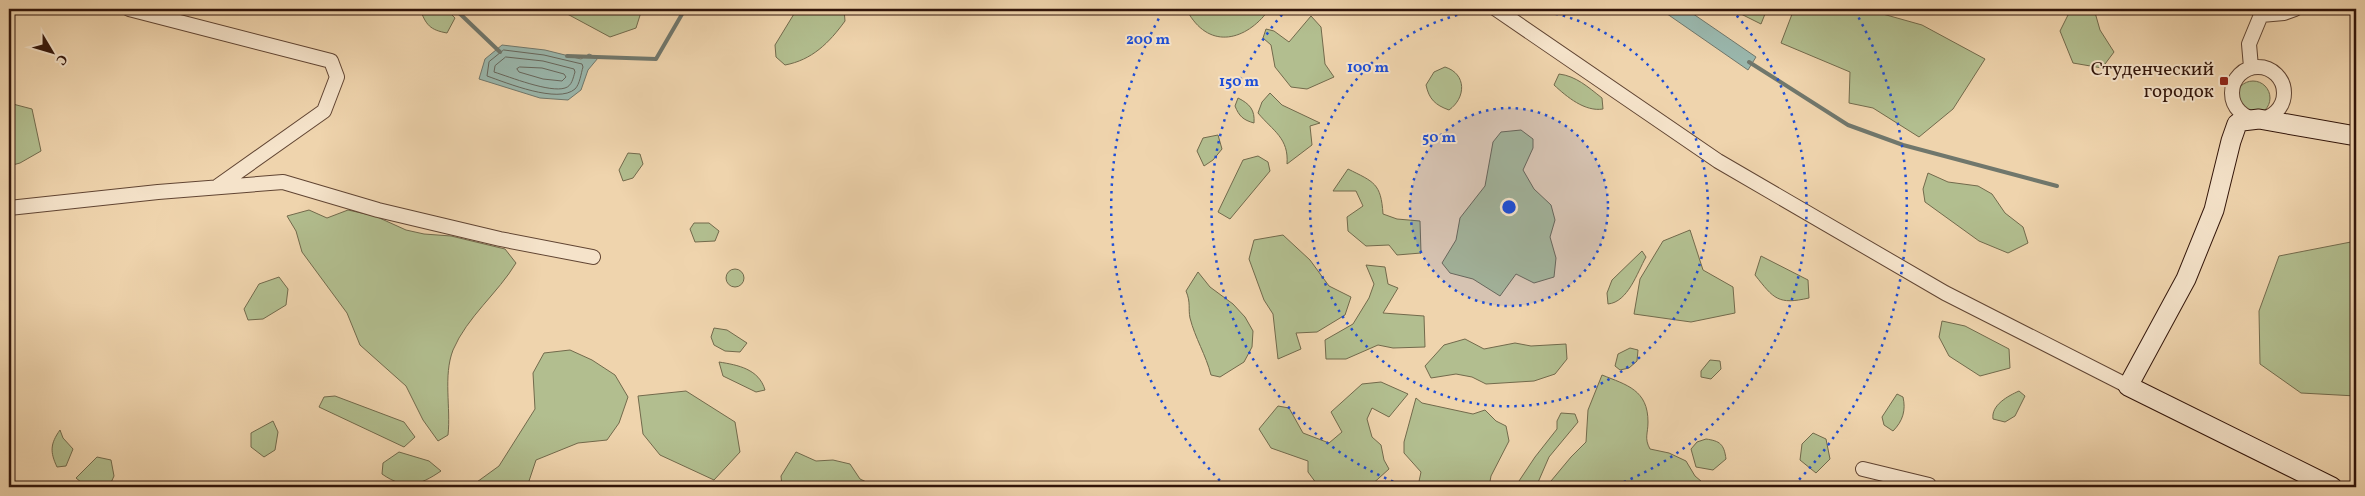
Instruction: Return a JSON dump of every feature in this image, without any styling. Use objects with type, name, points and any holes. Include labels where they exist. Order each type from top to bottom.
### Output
[{"type":"street","points":[[129,9],[331,60],[337,77],[324,111],[217,187]]},
{"type":"street","points":[[1496,9],[1718,161],[1946,293],[2332,487]]},
{"type":"street","points":[[2251,67],[2250,44],[2261,15],[2284,13],[2295,9]]},
{"type":"street","points":[[2128,386],[2186,279],[2214,210],[2237,116],[2232,92],[2233,84],[2237,76],[2251,67],[2268,68],[2275,73],[2284,89],[2280,106],[2267,117],[2259,119],[2242,121],[2237,116]]},
{"type":"street","points":[[2259,119],[2356,136]]},
{"type":"street","points":[[9,208],[282,182],[378,210],[500,239],[593,257]]},
{"type":"street","points":[[1863,469],[1929,485],[1930,487]]},
{"type":"green space","points":[[420,9],[446,9],[455,18],[447,33],[441,32],[429,26]]},
{"type":"green space","points":[[558,9],[642,9],[636,28],[610,37]]},
{"type":"green space","points":[[797,9],[844,9],[845,21],[833,36],[812,55],[795,63],[785,65],[776,57],[775,45]]},
{"type":"green space","points":[[1170,9],[1268,9],[1268,11],[1249,29],[1228,37],[1218,37],[1208,33],[1189,14]]},
{"type":"green space","points":[[1731,9],[1767,9],[1761,24]]},
{"type":"green space","points":[[1794,9],[1865,9],[1922,25],[1985,59],[1953,109],[1919,137],[1873,108],[1849,103],[1850,72],[1781,43]]},
{"type":"green space","points":[[2071,9],[2094,9],[2100,30],[2114,52],[2102,68],[2073,63],[2060,31]]},
{"type":"green space","points":[[1311,16],[1321,27],[1325,64],[1334,77],[1307,89],[1291,87],[1275,67],[1271,45],[1263,38],[1266,29],[1274,31],[1289,42]]},
{"type":"green space","points":[[1445,67],[1457,75],[1462,87],[1459,99],[1449,110],[1433,101],[1426,85],[1434,72]]},
{"type":"green space","points":[[1559,74],[1587,86],[1602,98],[1603,109],[1583,106],[1565,94],[1554,85]]},
{"type":"green space","points":[[2253,81],[2265,86],[2270,98],[2265,110],[2253,115],[2241,110],[2236,98],[2241,86]]},
{"type":"green space","points":[[1270,93],[1282,105],[1320,123],[1310,126],[1312,145],[1287,164],[1287,155],[1283,141],[1258,113],[1262,102]]},
{"type":"green space","points":[[1238,98],[1251,108],[1254,114],[1254,123],[1244,119],[1238,112],[1235,106]]},
{"type":"green space","points":[[9,103],[32,109],[41,151],[20,163],[9,166]]},
{"type":"green space","points":[[1521,130],[1533,139],[1533,148],[1523,170],[1534,189],[1551,205],[1555,220],[1550,237],[1556,258],[1554,277],[1534,283],[1516,274],[1500,296],[1473,279],[1450,273],[1442,263],[1456,240],[1460,218],[1485,186],[1493,142],[1501,132]]},
{"type":"green space","points":[[1218,135],[1222,149],[1213,160],[1204,166],[1197,151],[1203,138]]},
{"type":"green space","points":[[628,153],[640,154],[643,164],[633,178],[623,181],[619,170]]},
{"type":"green space","points":[[1258,156],[1268,162],[1270,171],[1230,219],[1218,212],[1243,160]]},
{"type":"green space","points":[[1348,169],[1370,181],[1378,190],[1383,214],[1397,219],[1420,221],[1421,253],[1397,255],[1389,245],[1366,246],[1348,231],[1347,217],[1363,206],[1356,191],[1333,191]]},
{"type":"green space","points":[[1928,173],[1948,182],[1978,186],[1992,194],[2005,213],[2023,227],[2028,243],[2008,253],[1979,241],[1925,202],[1923,189]]},
{"type":"green space","points":[[309,210],[327,218],[348,210],[375,216],[406,230],[424,234],[451,236],[505,249],[516,263],[501,285],[466,327],[453,350],[448,370],[448,435],[438,441],[423,420],[406,386],[360,345],[347,313],[302,252],[296,231],[287,216]]},
{"type":"green space","points":[[694,223],[709,223],[719,231],[715,241],[695,242],[690,229]]},
{"type":"green space","points":[[1690,230],[1703,270],[1733,287],[1735,313],[1691,322],[1634,314],[1640,279],[1663,241]]},
{"type":"green space","points":[[1283,235],[1310,260],[1329,286],[1351,297],[1345,315],[1317,332],[1296,333],[1301,349],[1278,359],[1273,314],[1264,300],[1249,259],[1254,240]]},
{"type":"green space","points":[[2356,241],[2356,396],[2301,393],[2260,364],[2259,311],[2279,256]]},
{"type":"green space","points":[[1642,251],[1646,257],[1631,286],[1621,298],[1608,304],[1607,293],[1612,280]]},
{"type":"green space","points":[[1761,256],[1808,280],[1809,298],[1790,301],[1772,295],[1755,275]]},
{"type":"green space","points":[[1366,265],[1385,267],[1388,284],[1398,288],[1383,313],[1424,316],[1425,347],[1393,348],[1378,345],[1346,359],[1326,359],[1325,340],[1353,324],[1369,298],[1374,284]]},
{"type":"green space","points":[[731,269],[739,269],[744,274],[742,285],[731,287],[726,282],[726,274]]},
{"type":"green space","points":[[1198,272],[1210,287],[1233,304],[1245,317],[1253,331],[1252,347],[1244,362],[1220,377],[1211,375],[1190,318],[1186,291]]},
{"type":"green space","points":[[279,277],[288,289],[286,305],[263,319],[248,320],[244,309],[259,284]]},
{"type":"green space","points":[[1942,321],[1965,326],[2009,349],[2010,368],[1980,376],[1949,356],[1939,337]]},
{"type":"green space","points":[[714,328],[727,330],[747,343],[740,352],[725,351],[714,345],[711,337]]},
{"type":"green space","points":[[1465,339],[1484,349],[1515,343],[1531,346],[1566,344],[1567,359],[1555,374],[1534,381],[1486,384],[1472,377],[1456,374],[1431,378],[1425,366],[1444,345]]},
{"type":"green space","points":[[1630,348],[1638,350],[1637,361],[1629,368],[1620,370],[1615,366],[1618,354]]},
{"type":"green space","points":[[570,350],[592,360],[615,375],[628,397],[619,423],[607,440],[578,443],[536,460],[529,481],[529,487],[470,487],[499,466],[535,409],[533,373],[544,353]]},
{"type":"green space","points":[[1710,360],[1720,361],[1721,369],[1711,379],[1701,377],[1701,371]]},
{"type":"green space","points":[[719,362],[747,369],[758,377],[765,390],[756,392],[723,376]]},
{"type":"green space","points":[[1602,375],[1628,386],[1640,396],[1647,411],[1647,439],[1650,449],[1669,453],[1686,461],[1695,476],[1708,487],[1546,487],[1586,442],[1588,410]]},
{"type":"green space","points":[[1381,382],[1408,394],[1389,417],[1372,408],[1367,419],[1372,437],[1381,445],[1384,460],[1389,469],[1369,487],[1319,487],[1308,472],[1308,461],[1271,448],[1259,429],[1278,406],[1289,408],[1303,433],[1329,443],[1342,432],[1331,412],[1362,384]]},
{"type":"green space","points":[[686,391],[735,422],[740,452],[714,480],[660,455],[643,434],[638,396]]},
{"type":"green space","points":[[2019,391],[2025,396],[2015,416],[2005,422],[1993,419],[1997,405],[2005,398]]},
{"type":"green space","points":[[1897,394],[1903,397],[1904,411],[1893,431],[1884,425],[1882,417]]},
{"type":"green space","points":[[335,396],[404,422],[415,437],[404,447],[319,407],[324,397]]},
{"type":"green space","points":[[1416,398],[1422,403],[1473,414],[1485,410],[1496,421],[1506,426],[1509,441],[1491,476],[1489,487],[1405,487],[1408,485],[1418,486],[1421,472],[1404,453],[1404,442]]},
{"type":"green space","points":[[1561,413],[1575,414],[1578,422],[1549,457],[1536,487],[1515,487],[1557,429],[1557,421]]},
{"type":"green space","points":[[273,421],[278,432],[275,450],[264,457],[251,447],[251,433]]},
{"type":"green space","points":[[60,430],[63,438],[73,449],[66,466],[57,467],[52,448]]},
{"type":"green space","points":[[1813,433],[1826,439],[1830,459],[1816,473],[1800,460],[1802,444]]},
{"type":"green space","points":[[1706,439],[1720,444],[1725,454],[1726,459],[1713,470],[1696,467],[1691,449],[1697,442]]},
{"type":"green space","points":[[399,452],[429,461],[441,471],[419,483],[405,484],[390,479],[382,474],[383,463]]},
{"type":"green space","points":[[796,452],[816,461],[833,460],[850,464],[860,479],[877,487],[782,487],[781,476]]},
{"type":"green space","points":[[97,457],[111,460],[114,476],[109,487],[87,487],[76,478]]},
{"type":"water","points":[[1660,9],[1686,9],[1756,57],[1748,70]]},
{"type":"water","points":[[502,45],[545,50],[581,59],[589,54],[598,58],[588,70],[581,90],[568,100],[540,98],[479,79],[485,59]]},
{"type":"waterway","points":[[455,9],[500,52]]},
{"type":"waterway","points":[[567,56],[656,59],[685,9]]},
{"type":"waterway","points":[[1749,62],[1848,125],[1903,145],[2057,186]]},
{"type":"place","name":"Студенческий городок","points":[[2224,81]]}]
